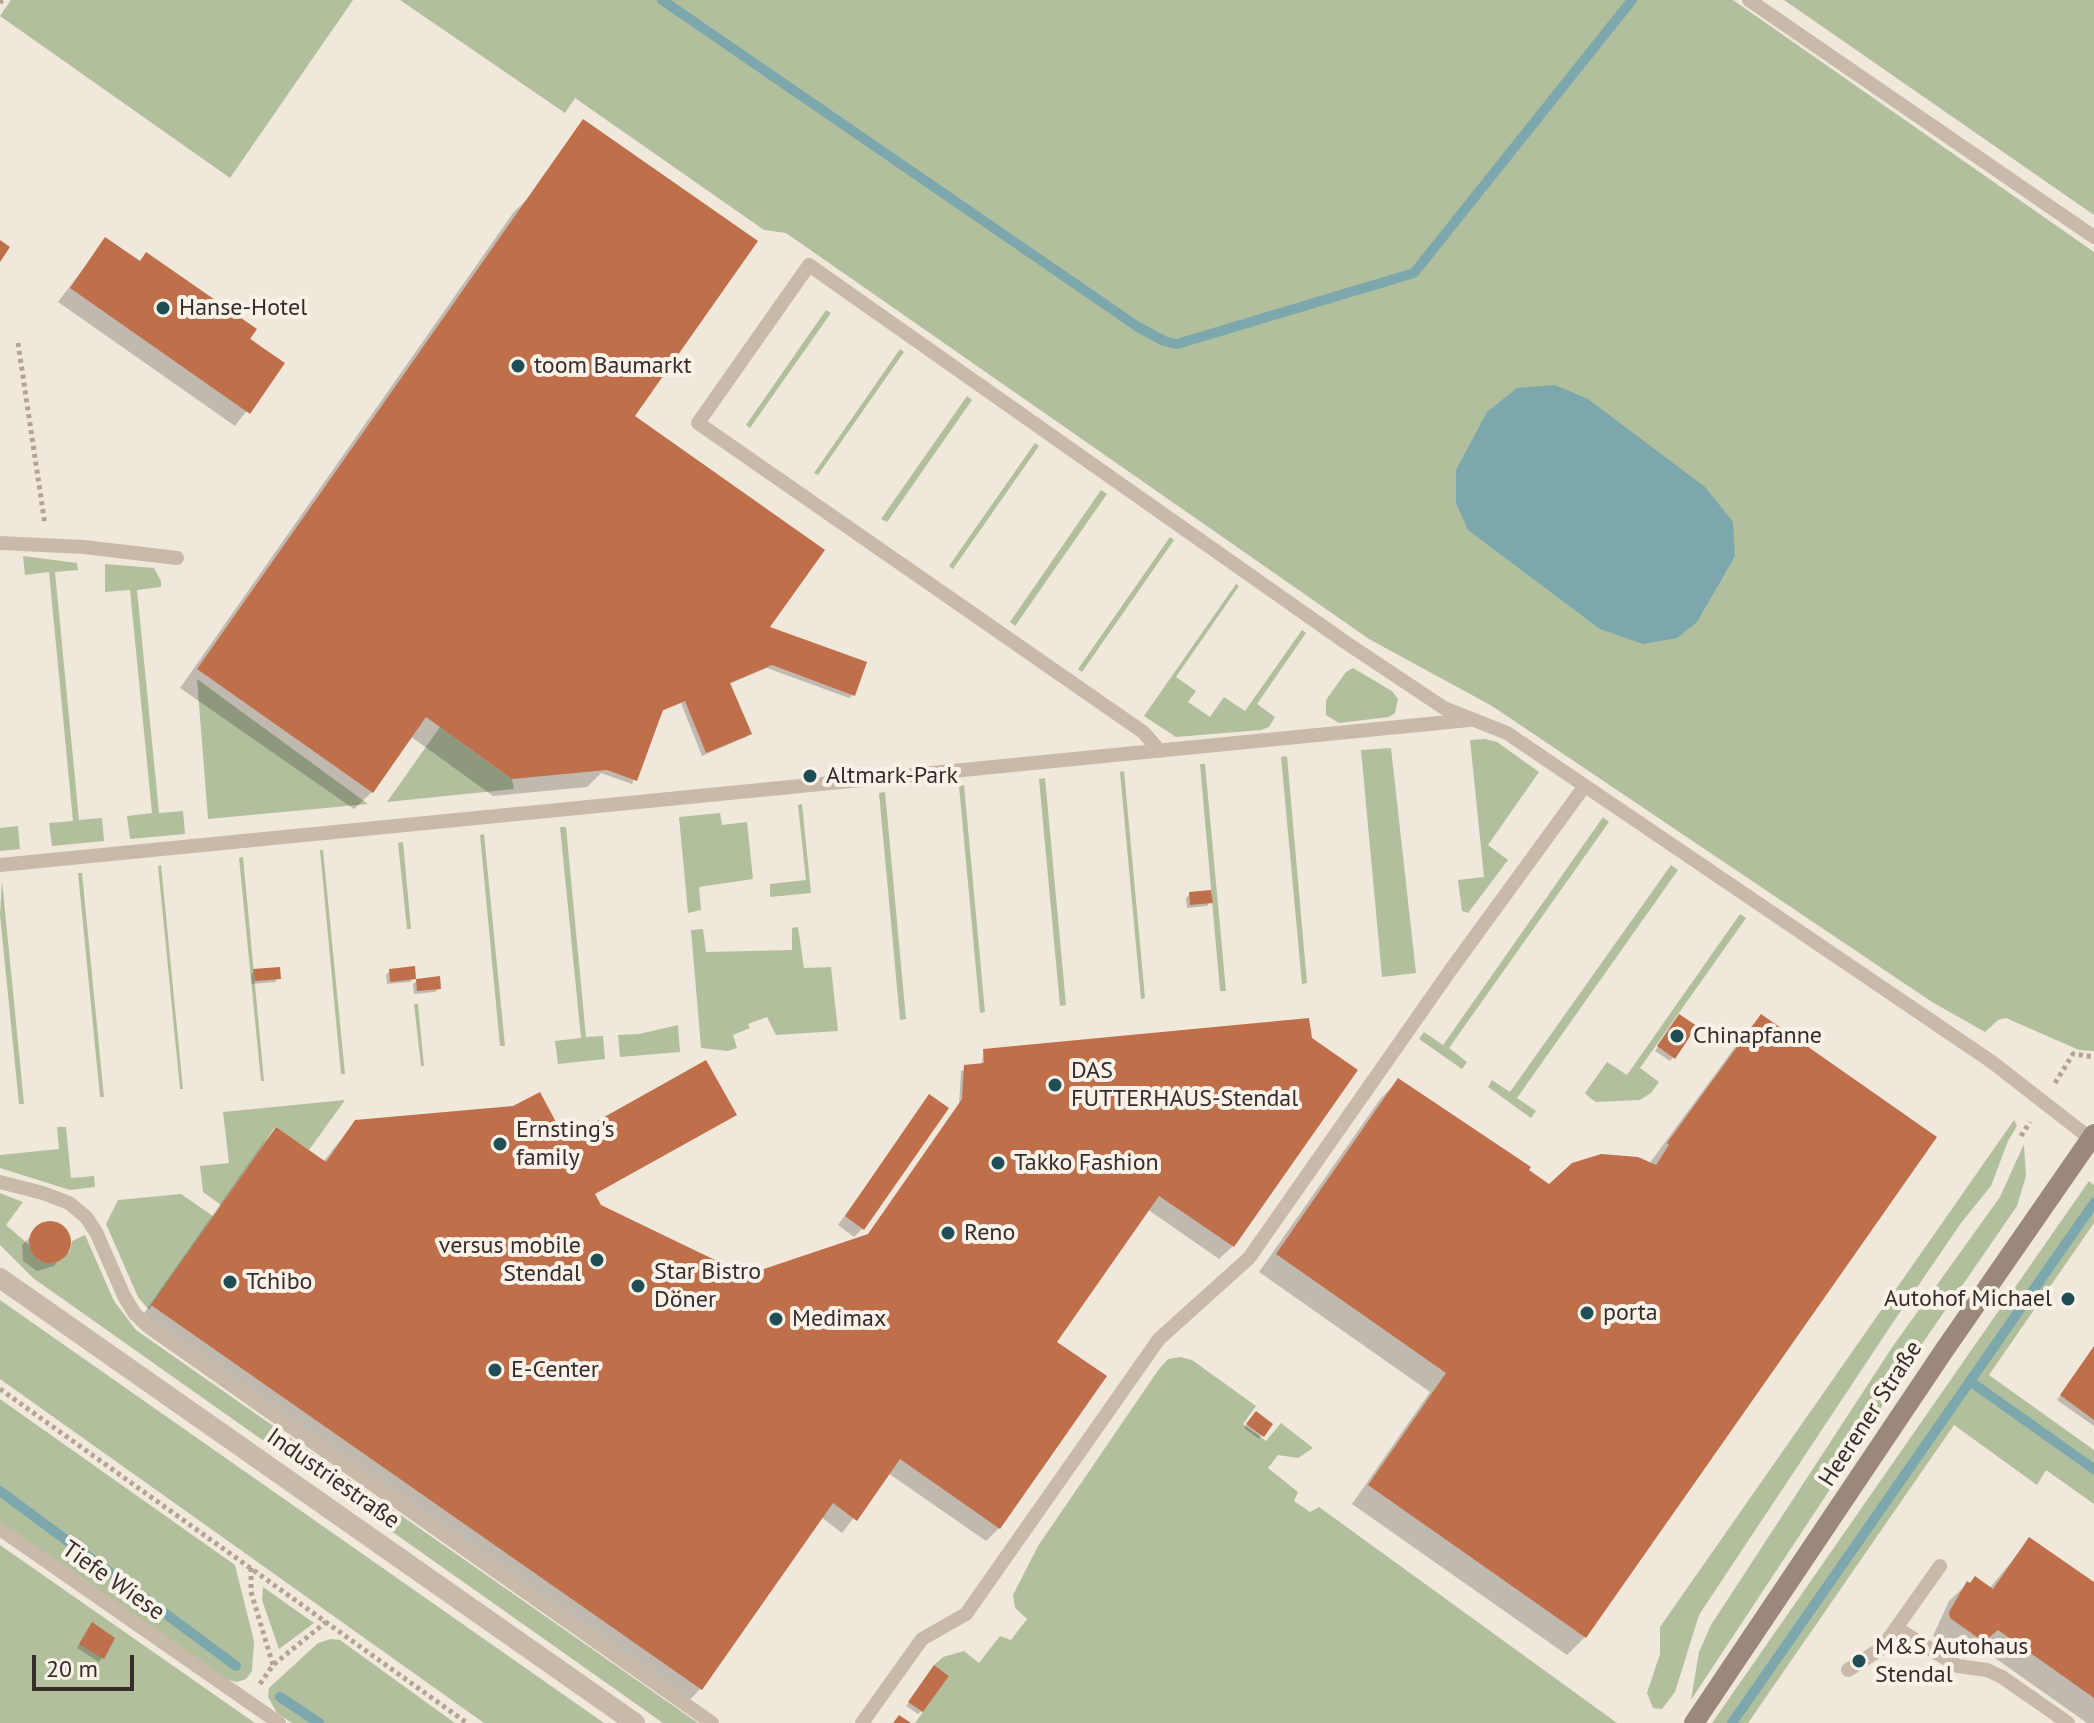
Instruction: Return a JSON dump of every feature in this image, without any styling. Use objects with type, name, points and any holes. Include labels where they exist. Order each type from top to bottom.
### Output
[{"type":"main road","name":"Heerener Straße","points":[[1694,1723],[2092,1137]]},
{"type":"street","name":"Industriestraße","points":[[0,1278],[635,1723]]},
{"type":"lane","points":[[1749,0],[2094,237]]},
{"type":"lane","points":[[1160,751],[1143,732],[698,423],[809,265],[1423,696],[1469,720],[1507,733],[1992,1062],[2092,1137]]},
{"type":"lane","points":[[0,543],[177,558]]},
{"type":"lane","points":[[0,865],[1469,720]]},
{"type":"lane","points":[[862,1723],[922,1639],[966,1614],[1159,1339],[1226,1283],[1249,1258],[1452,968],[1584,787]]},
{"type":"lane","points":[[0,1182],[69,1203],[86,1217],[124,1296],[135,1314],[149,1327],[712,1723]]},
{"type":"lane","name":"Tiefe Wiese","points":[[0,1529],[279,1723]]},
{"type":"lane","points":[[1848,1670],[1882,1648],[1940,1566]]},
{"type":"lane","points":[[1896,1628],[1958,1666],[1987,1670],[2002,1677],[2068,1723]]},
{"type":"path","points":[[18,343],[48,545]]},
{"type":"path","points":[[0,1389],[467,1723]]},
{"type":"path","points":[[251,1567],[251,1592],[273,1665]]},
{"type":"path","points":[[247,1701],[273,1665],[326,1622]]},
{"type":"green space","points":[[11,0],[353,0],[230,178],[0,16]]},
{"type":"green space","points":[[400,0],[1733,0],[2094,252],[2094,1051],[2079,1050],[2006,1018],[1998,1020],[1985,1032],[1932,1002],[1492,706],[1369,639],[786,233],[764,230],[575,98],[565,113]]},
{"type":"green space","points":[[1784,0],[2094,0],[2094,215]]},
{"type":"green space","points":[[826,310],[831,313],[750,428],[746,425]]},
{"type":"green space","points":[[900,349],[904,352],[818,475],[814,473]]},
{"type":"green space","points":[[967,396],[972,400],[887,522],[881,519]]},
{"type":"green space","points":[[1035,443],[1039,446],[953,569],[949,566]]},
{"type":"green space","points":[[1101,490],[1107,494],[1015,626],[1010,622]]},
{"type":"green space","points":[[1170,537],[1174,540],[1082,672],[1078,669]]},
{"type":"green space","points":[[23,556],[77,563],[78,570],[55,572],[79,820],[102,818],[104,841],[52,846],[49,823],[73,821],[49,572],[25,575]]},
{"type":"green space","points":[[105,564],[154,568],[161,581],[161,587],[137,590],[159,813],[183,811],[185,834],[130,839],[127,816],[152,813],[130,590],[105,592]]},
{"type":"green space","points":[[1236,584],[1239,586],[1176,677],[1196,691],[1188,702],[1210,717],[1224,697],[1245,711],[1302,630],[1306,633],[1257,704],[1275,717],[1269,727],[1261,730],[1176,737],[1144,716]]},
{"type":"green space","points":[[1353,668],[1392,691],[1398,699],[1395,713],[1389,717],[1339,723],[1326,715],[1326,700],[1346,672]]},
{"type":"green space","points":[[197,679],[368,804],[208,819]]},
{"type":"green space","points":[[440,727],[512,779],[514,789],[387,802]]},
{"type":"green space","points":[[1470,740],[1497,742],[1539,772],[1488,845],[1508,860],[1468,913],[1462,911],[1458,880],[1484,877]]},
{"type":"green space","points":[[1391,748],[1416,973],[1382,977],[1361,750]]},
{"type":"green space","points":[[1287,756],[1307,983],[1302,984],[1281,757]]},
{"type":"green space","points":[[1200,764],[1205,764],[1226,991],[1220,991]]},
{"type":"green space","points":[[1124,771],[1145,998],[1141,999],[1120,772]]},
{"type":"green space","points":[[1045,778],[1066,1005],[1060,1006],[1039,779]]},
{"type":"green space","points":[[964,785],[985,1012],[980,1013],[959,786]]},
{"type":"green space","points":[[885,792],[906,1019],[900,1020],[879,793]]},
{"type":"green space","points":[[802,804],[811,893],[770,897],[770,884],[806,880],[798,805]]},
{"type":"green space","points":[[720,813],[722,825],[747,822],[753,879],[699,887],[701,910],[688,913],[679,817]]},
{"type":"green space","points":[[1603,817],[1609,822],[1449,1048],[1467,1062],[1462,1069],[1419,1039],[1424,1032],[1443,1045]]},
{"type":"green space","points":[[18,826],[20,849],[0,851],[0,828]]},
{"type":"green space","points":[[560,827],[566,827],[586,1037],[603,1036],[605,1059],[558,1064],[555,1041],[581,1038]]},
{"type":"green space","points":[[484,834],[505,1046],[500,1046],[480,835]]},
{"type":"green space","points":[[403,842],[411,929],[407,929],[398,843]]},
{"type":"green space","points":[[320,850],[323,850],[345,1074],[341,1074]]},
{"type":"green space","points":[[243,857],[264,1081],[261,1081],[239,858]]},
{"type":"green space","points":[[161,865],[183,1089],[180,1089],[158,866]]},
{"type":"green space","points":[[1671,865],[1678,870],[1517,1098],[1536,1111],[1531,1118],[1488,1087],[1492,1080],[1510,1092]]},
{"type":"green space","points":[[78,873],[82,873],[104,1097],[100,1097]]},
{"type":"green space","points":[[2,880],[24,1104],[19,1104],[0,915]]},
{"type":"green space","points":[[1740,914],[1746,918],[1640,1068],[1659,1082],[1651,1093],[1640,1100],[1596,1102],[1590,1098],[1585,1093],[1607,1062],[1627,1075]]},
{"type":"green space","points":[[798,927],[804,968],[831,967],[838,1031],[776,1035],[767,1017],[748,1024],[750,1028],[733,1035],[737,1048],[728,1051],[701,1048],[691,930],[703,929],[706,952],[792,950],[792,928]]},
{"type":"green space","points":[[414,1004],[418,1004],[424,1066],[421,1066]]},
{"type":"green space","points":[[678,1025],[680,1052],[620,1057],[618,1035],[639,1034]]},
{"type":"green space","points":[[345,1100],[309,1150],[275,1127],[221,1205],[203,1192],[200,1166],[229,1163],[223,1112]]},
{"type":"green space","points":[[2014,1120],[2017,1126],[1991,1186],[1961,1223],[1892,1324],[1699,1615],[1675,1692],[1662,1709],[1653,1708],[1647,1693],[1660,1654],[1660,1627]]},
{"type":"green space","points":[[57,1127],[66,1127],[71,1178],[94,1176],[95,1187],[70,1190],[0,1168],[0,1155],[59,1149]]},
{"type":"green space","points":[[2024,1144],[2026,1176],[2017,1206],[1904,1370],[1844,1468],[1691,1700],[1699,1652],[1711,1625],[1893,1346],[2000,1197]]},
{"type":"green space","points":[[2089,1181],[2094,1185],[2094,1223],[1989,1375],[2094,1450],[2094,1504],[2046,1470],[2037,1485],[1954,1425],[1748,1723],[1712,1723]]},
{"type":"green space","points":[[0,1193],[23,1202],[6,1225],[28,1244],[38,1260],[56,1263],[70,1251],[72,1241],[85,1235],[114,1301],[136,1330],[698,1723],[663,1723],[33,1278],[0,1245]]},
{"type":"green space","points":[[181,1194],[213,1216],[149,1310],[138,1297],[106,1224],[118,1200]]},
{"type":"green space","points":[[0,1300],[604,1723],[484,1723],[0,1379]]},
{"type":"green space","points":[[1180,1357],[1192,1360],[1256,1406],[1243,1424],[1266,1441],[1281,1423],[1313,1448],[1298,1458],[1278,1455],[1268,1468],[1298,1492],[1294,1501],[1310,1512],[1319,1507],[1617,1723],[915,1723],[949,1676],[934,1665],[943,1657],[964,1651],[979,1663],[1000,1636],[1011,1640],[1027,1619],[1015,1608],[1013,1595],[1038,1546],[1159,1369],[1168,1359]]},
{"type":"green space","points":[[0,1399],[235,1565],[254,1641],[252,1671],[246,1679],[237,1682],[222,1678],[0,1522]]},
{"type":"green space","points":[[0,1545],[255,1723],[0,1723]]},
{"type":"green space","points":[[263,1587],[314,1623],[279,1649],[262,1600]]},
{"type":"green space","points":[[340,1640],[455,1723],[292,1723],[277,1713],[268,1697],[269,1688],[318,1643]]},
{"type":"water","points":[[1555,385],[1588,399],[1705,487],[1733,522],[1735,556],[1697,622],[1677,638],[1643,644],[1600,629],[1468,530],[1456,503],[1456,470],[1487,412],[1517,388]]},
{"type":"building","name":"toom Baumarkt","points":[[583,119],[758,241],[635,416],[825,550],[770,627],[867,662],[855,696],[772,665],[730,683],[752,734],[706,753],[685,701],[663,710],[637,781],[607,770],[512,779],[426,717],[373,793],[197,669]]},
{"type":"building","name":"Hanse-Hotel","points":[[105,237],[140,261],[146,252],[257,329],[250,339],[285,363],[250,414],[70,288]]},
{"type":"building","points":[[0,240],[10,247],[0,262]]},
{"type":"building","points":[[1211,890],[1213,903],[1190,905],[1189,892]]},
{"type":"building","points":[[415,966],[416,979],[390,982],[389,969]]},
{"type":"building","points":[[280,967],[281,979],[255,981],[253,969]]},
{"type":"building","points":[[440,976],[441,989],[417,991],[416,979]]},
{"type":"building","name":"Chinapfanne","points":[[1679,1014],[1697,1026],[1675,1059],[1657,1046]]},
{"type":"building","name":"porta","points":[[1761,1014],[1937,1137],[1586,1638],[1368,1485],[1446,1373],[1276,1254],[1398,1078],[1531,1167],[1529,1170],[1549,1184],[1572,1163],[1601,1154],[1638,1157],[1656,1165],[1669,1145],[1667,1143]]},
{"type":"building","points":[[1309,1018],[1312,1038],[1358,1070],[1234,1247],[1159,1196],[1057,1342],[1107,1376],[1000,1529],[900,1459],[857,1521],[833,1503],[702,1690],[151,1305],[276,1127],[326,1162],[355,1120],[513,1106],[540,1092],[565,1139],[706,1060],[737,1115],[595,1194],[601,1205],[746,1275],[868,1234],[962,1099],[964,1065],[984,1063],[983,1049]]},
{"type":"building","points":[[929,1094],[949,1108],[864,1230],[845,1216]]},
{"type":"building","points":[[50,1221],[65,1227],[71,1242],[65,1257],[50,1263],[35,1257],[29,1242],[35,1227]]},
{"type":"building","points":[[2094,1346],[2094,1420],[2060,1395]]},
{"type":"building","points":[[1256,1411],[1273,1424],[1264,1437],[1246,1424]]},
{"type":"building","points":[[2029,1537],[2094,1582],[2094,1698],[1998,1630],[1984,1642],[1950,1618],[1949,1612],[1967,1581],[1970,1583],[1975,1576],[1993,1589]]},
{"type":"building","points":[[92,1622],[115,1638],[104,1659],[79,1644]]},
{"type":"building","points":[[934,1665],[949,1676],[923,1712],[908,1702]]},
{"type":"building","points":[[899,1715],[911,1723],[893,1723]]},
{"type":"waterway","points":[[662,0],[1138,327],[1164,341],[1177,344],[1414,273],[1632,0]]},
{"type":"waterway","points":[[1732,1723],[2094,1203]]},
{"type":"waterway","points":[[1971,1382],[2094,1469]]},
{"type":"waterway","points":[[0,1491],[236,1666]]},
{"type":"waterway","points":[[280,1697],[319,1723]]},
{"type":"place","name":"Hanse-Hotel","points":[[163,308]]},
{"type":"place","name":"toom Baumarkt","points":[[518,366]]},
{"type":"place","name":"Altmark-Park","points":[[810,776]]},
{"type":"place","name":"Chinapfanne","points":[[1677,1036]]},
{"type":"place","name":"DAS FUTTERHAUS-Stendal","points":[[1055,1085]]},
{"type":"place","name":"Ernsting's family","points":[[500,1144]]},
{"type":"place","name":"Takko Fashion","points":[[998,1163]]},
{"type":"place","name":"Reno","points":[[948,1233]]},
{"type":"place","name":"versus mobile Stendal","points":[[597,1260]]},
{"type":"place","name":"Tchibo","points":[[230,1282]]},
{"type":"place","name":"Star Bistro Döner","points":[[638,1286]]},
{"type":"place","name":"Autohof Michael","points":[[2068,1299]]},
{"type":"place","name":"porta","points":[[1587,1313]]},
{"type":"place","name":"Medimax","points":[[776,1319]]},
{"type":"place","name":"E-Center","points":[[495,1370]]},
{"type":"place","name":"M&S Autohaus Stendal","points":[[1859,1661]]}]
